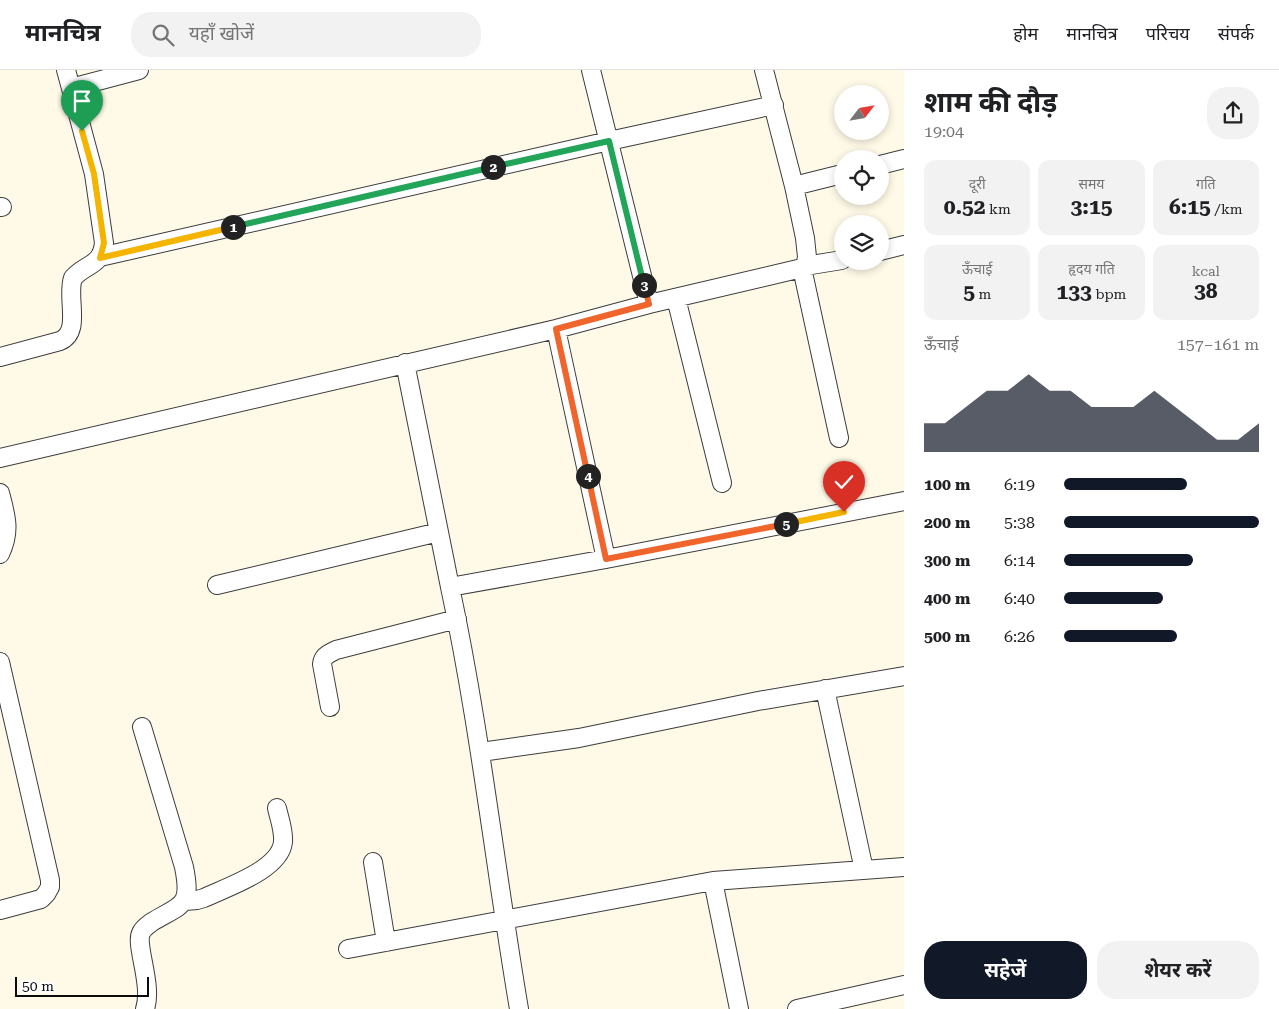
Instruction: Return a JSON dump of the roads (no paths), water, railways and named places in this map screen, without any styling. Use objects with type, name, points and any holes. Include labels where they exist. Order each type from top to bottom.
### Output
[{"type":"street","points":[[66,70],[94,174],[104,243],[100,258]]},
{"type":"street","points":[[71,88],[139,70]]},
{"type":"street","points":[[591,70],[649,304]]},
{"type":"street","points":[[764,70],[794,186],[808,258],[804,267],[840,438]]},
{"type":"street","points":[[0,357],[60,341],[67,337],[72,327],[70,289],[73,278],[100,258],[774,105]]},
{"type":"street","points":[[889,163],[904,159]]},
{"type":"street","points":[[794,186],[834,176]]},
{"type":"street","points":[[889,249],[904,245]]},
{"type":"street","points":[[0,458],[556,329],[649,304],[834,261]]},
{"type":"street","points":[[676,298],[722,483]]},
{"type":"street","points":[[556,329],[606,559]]},
{"type":"street","points":[[405,363],[457,619],[481,752],[504,920],[519,1009]]},
{"type":"street","points":[[0,493],[7,518],[8,531],[0,554]]},
{"type":"street","points":[[450,587],[606,559],[904,501]]},
{"type":"street","points":[[217,586],[439,532]]},
{"type":"street","points":[[330,707],[322,664],[323,658],[326,655],[336,650],[457,619]]},
{"type":"street","points":[[0,662],[43,845],[50,887],[41,899],[0,910]]},
{"type":"street","points":[[481,752],[579,738],[825,688],[904,676]]},
{"type":"street","points":[[825,688],[864,870]]},
{"type":"street","points":[[142,727],[188,885],[185,901],[172,912],[145,927],[140,934],[148,982],[148,1001],[145,1009]]},
{"type":"street","points":[[185,901],[204,898],[255,874],[277,857],[283,841],[283,831],[277,808]]},
{"type":"street","points":[[373,862],[386,942]]},
{"type":"street","points":[[348,949],[713,881],[904,867]]},
{"type":"street","points":[[713,881],[739,1009]]},
{"type":"street","points":[[797,1009],[904,985]]}]
